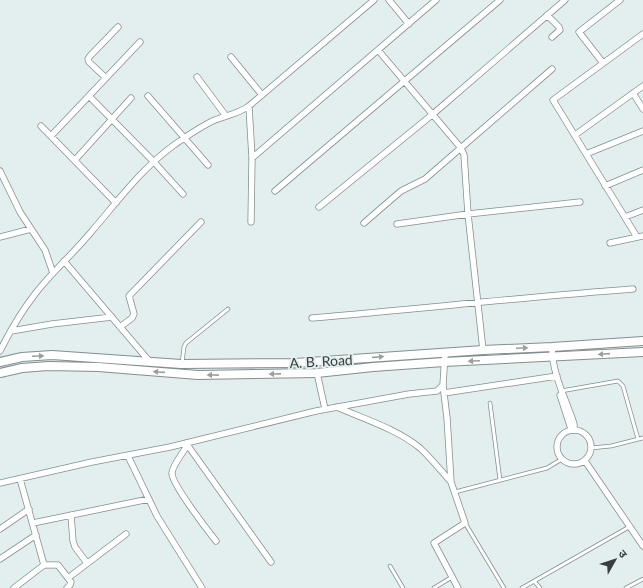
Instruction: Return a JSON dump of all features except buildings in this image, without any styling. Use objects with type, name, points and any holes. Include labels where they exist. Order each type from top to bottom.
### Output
[{"type":"main road","name":"A. B. Road","points":[[0,362],[22,357],[52,355],[181,364],[227,365],[315,362],[483,350],[643,341]]},
{"type":"main road","name":"A. B. Road","points":[[0,373],[22,368],[48,366],[198,375],[317,373],[444,362],[552,358],[643,352]]},
{"type":"street","points":[[0,351],[34,294],[83,242],[132,183],[154,162],[174,145],[204,125],[241,112],[374,0]]},
{"type":"street","points":[[389,0],[409,24]]},
{"type":"street","points":[[252,158],[436,0]]},
{"type":"street","points":[[275,191],[500,0]]},
{"type":"street","points":[[319,208],[433,114],[564,0]]},
{"type":"street","points":[[603,63],[579,32],[620,0]]},
{"type":"street","points":[[547,15],[559,27],[560,30],[552,37]]},
{"type":"street","points":[[106,78],[89,62],[88,59],[118,27]]},
{"type":"street","points":[[610,243],[640,237],[625,217],[553,100],[643,34]]},
{"type":"street","points":[[51,136],[140,42]]},
{"type":"street","points":[[378,50],[461,148],[465,161],[468,214],[483,350]]},
{"type":"street","points":[[231,57],[262,95]]},
{"type":"street","points":[[364,223],[401,191],[425,179],[552,69]]},
{"type":"street","points":[[198,77],[226,116]]},
{"type":"street","points":[[575,136],[643,86]]},
{"type":"street","points":[[633,93],[643,109]]},
{"type":"street","points":[[89,96],[154,162],[183,194]]},
{"type":"street","points":[[148,96],[208,165]]},
{"type":"street","points":[[74,160],[131,98]]},
{"type":"street","points":[[249,106],[252,158],[251,222]]},
{"type":"street","points":[[41,126],[116,203]]},
{"type":"street","points":[[586,154],[643,131]]},
{"type":"street","points":[[606,186],[643,170]]},
{"type":"street","points":[[0,171],[20,212],[45,250],[54,273]]},
{"type":"street","points":[[397,224],[468,214],[580,202]]},
{"type":"street","points":[[625,217],[643,210]]},
{"type":"street","points":[[120,327],[132,318],[134,314],[129,296],[200,222]]},
{"type":"street","points":[[0,237],[31,229]]},
{"type":"street","points":[[64,261],[150,362]]},
{"type":"street","points":[[312,318],[633,289]]},
{"type":"street","points":[[11,331],[52,324],[112,317]]},
{"type":"street","points":[[552,347],[552,358],[561,391],[560,395],[570,426],[574,430],[586,435],[590,441],[590,454],[584,461],[574,464],[568,463],[562,459],[558,454],[557,446],[558,441],[563,434],[574,430]]},
{"type":"street","points":[[445,353],[443,385],[451,482],[465,522],[434,543],[458,588]]},
{"type":"street","points":[[317,373],[325,409]]},
{"type":"street","points":[[444,393],[557,376]]},
{"type":"street","points":[[0,483],[92,462],[186,444],[325,409],[410,394],[437,391],[443,385]]},
{"type":"street","points":[[337,407],[394,432],[420,448],[451,482]]},
{"type":"street","points":[[186,444],[171,471],[172,478],[216,541]]},
{"type":"street","points":[[186,444],[270,562]]},
{"type":"street","points":[[128,456],[157,516],[202,588]]},
{"type":"street","points":[[584,461],[643,546]]},
{"type":"street","points":[[20,479],[44,565]]},
{"type":"street","points":[[33,523],[149,499]]},
{"type":"street","points":[[0,529],[29,509]]},
{"type":"street","points":[[70,515],[75,548],[87,563]]},
{"type":"street","points":[[68,578],[126,534]]},
{"type":"street","points":[[0,558],[36,535]]},
{"type":"street","points":[[14,588],[44,565],[58,565],[71,582],[67,588]]},
{"type":"lane","points":[[181,364],[186,343],[228,309]]},
{"type":"lane","points":[[561,391],[618,381],[620,382],[623,386],[638,439]]},
{"type":"lane","points":[[490,403],[500,480]]},
{"type":"lane","points":[[591,448],[611,446],[643,438]]},
{"type":"lane","points":[[455,492],[547,468],[562,459]]},
{"type":"lane","points":[[465,522],[504,588]]},
{"type":"lane","points":[[522,588],[629,527]]},
{"type":"lane","points":[[390,566],[403,588]]},
{"type":"lane","points":[[434,588],[452,577]]},
{"type":"lane","points":[[626,588],[643,579]]},
{"type":"lane","points":[[534,581],[540,588]]}]
